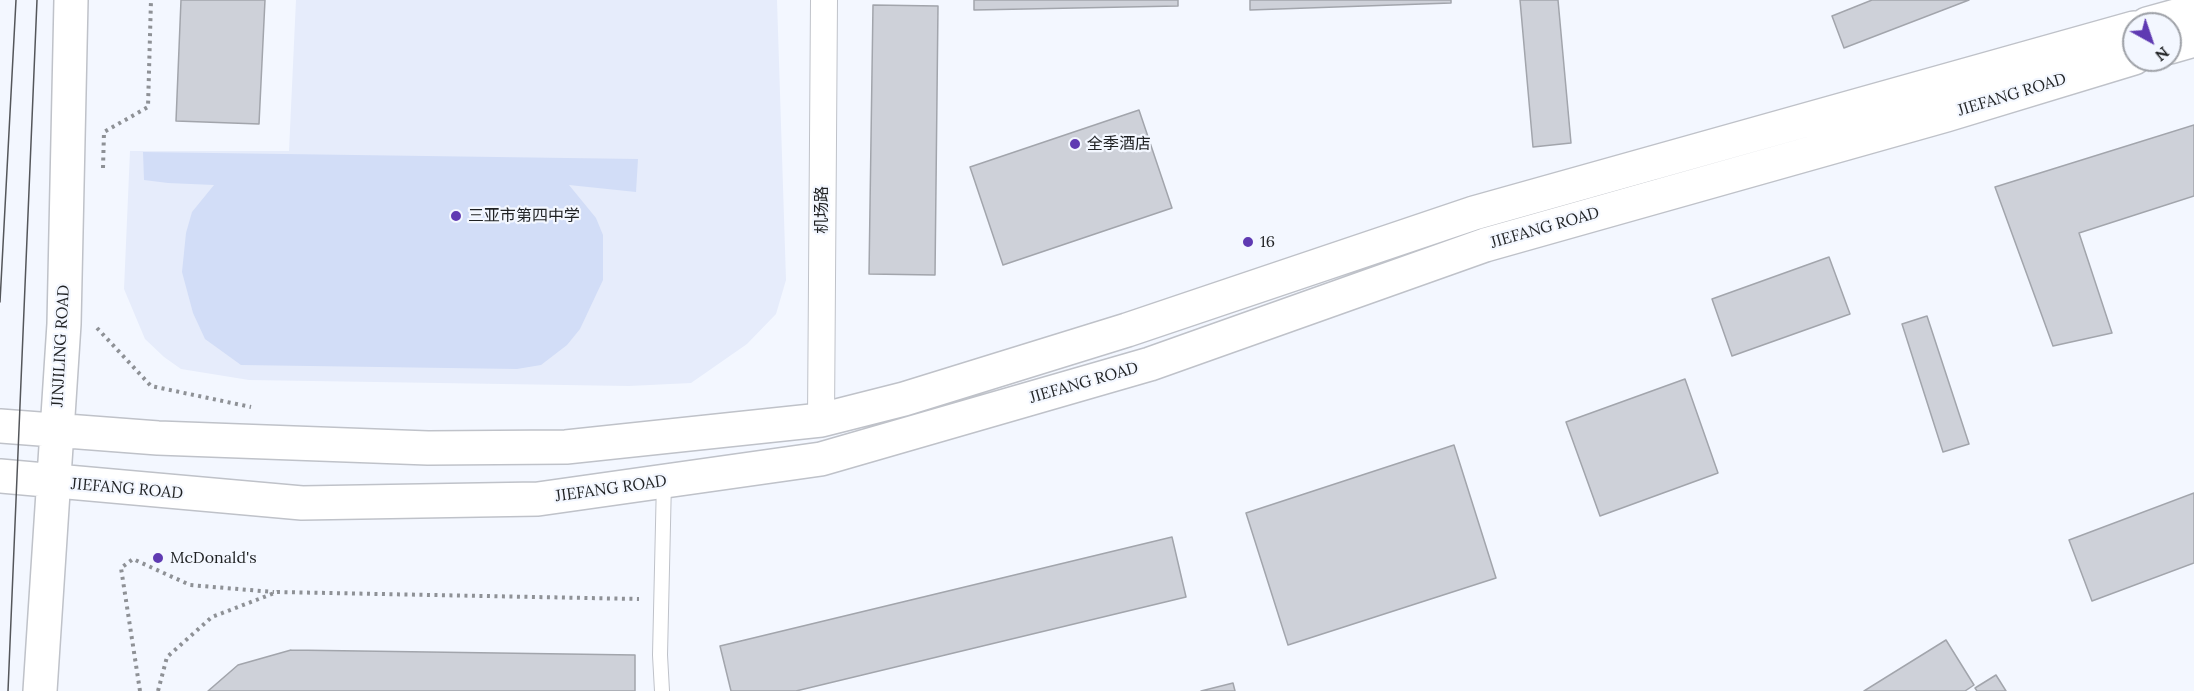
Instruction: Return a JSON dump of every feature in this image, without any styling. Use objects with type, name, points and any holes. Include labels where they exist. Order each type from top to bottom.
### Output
[{"type":"main road","name":"JINJILING ROAD","points":[[40,691],[64,324],[71,0]]},
{"type":"main road","name":"JIEFANG ROAD","points":[[0,426],[158,438],[428,448],[566,447],[821,420],[904,399],[1127,330],[1474,213],[2122,31]]},
{"type":"main road","name":"JIEFANG ROAD","points":[[0,476],[53,483],[302,503],[538,499],[820,459],[1138,368],[1485,245],[1946,115],[2122,62]]},
{"type":"street","name":"机场路","points":[[821,420],[824,0]]},
{"type":"lane","points":[[662,691],[664,481]]},
{"type":"path","points":[[102,178],[104,132],[148,107],[151,0]]},
{"type":"path","points":[[96,327],[151,386],[262,409]]},
{"type":"path","points":[[140,691],[121,568],[133,559],[190,585],[277,592],[662,599]]},
{"type":"path","points":[[158,691],[167,657],[212,617],[277,592]]},
{"type":"shaded area","name":"三亚市第四中学","points":[[296,0],[777,0],[786,280],[776,314],[747,344],[691,383],[629,386],[249,380],[181,369],[145,339],[124,289],[130,151],[289,151]]},
{"type":"shaded area","points":[[143,152],[638,159],[636,192],[569,185],[596,218],[603,235],[603,280],[580,329],[567,345],[541,365],[517,369],[241,365],[205,339],[193,313],[182,272],[186,233],[192,212],[214,185],[144,180]]},
{"type":"building","points":[[181,0],[265,0],[259,124],[176,121]]},
{"type":"building","points":[[974,0],[1178,0],[1178,6],[974,10]]},
{"type":"building","points":[[1250,0],[1451,0],[1451,3],[1250,10]]},
{"type":"building","points":[[1520,0],[1558,0],[1571,143],[1533,147]]},
{"type":"building","points":[[1872,0],[1969,0],[1844,48],[1832,16]]},
{"type":"building","points":[[873,5],[938,6],[935,275],[869,274]]},
{"type":"building","points":[[1139,110],[1172,208],[1003,265],[970,167]]},
{"type":"building","points":[[2194,125],[2194,196],[2079,233],[2112,333],[2053,346],[1995,187]]},
{"type":"building","points":[[1829,257],[1850,314],[1732,356],[1712,299]]},
{"type":"building","points":[[1927,316],[1969,444],[1943,452],[1902,324]]},
{"type":"building","points":[[1685,379],[1718,473],[1600,516],[1566,422]]},
{"type":"building","points":[[1454,445],[1496,578],[1288,645],[1246,513]]},
{"type":"building","points":[[2194,493],[2194,563],[2092,601],[2069,540]]},
{"type":"building","points":[[1172,537],[1186,597],[796,691],[731,691],[720,646]]},
{"type":"building","points":[[1946,640],[1974,685],[1965,691],[1864,691]]},
{"type":"building","points":[[291,650],[635,655],[635,691],[208,691],[238,665]]},
{"type":"building","points":[[1996,675],[2006,691],[1977,691],[1975,688]]},
{"type":"building","points":[[1233,683],[1235,691],[1201,691]]},
{"type":"tram line","points":[[0,302],[16,0]]},
{"type":"tram line","points":[[8,691],[37,0]]},
{"type":"place","name":"全季酒店","points":[[1075,144]]},
{"type":"place","name":"三亚市第四中学","points":[[456,216]]},
{"type":"place","name":"16","points":[[1248,242]]},
{"type":"place","name":"McDonald's","points":[[158,558]]}]
